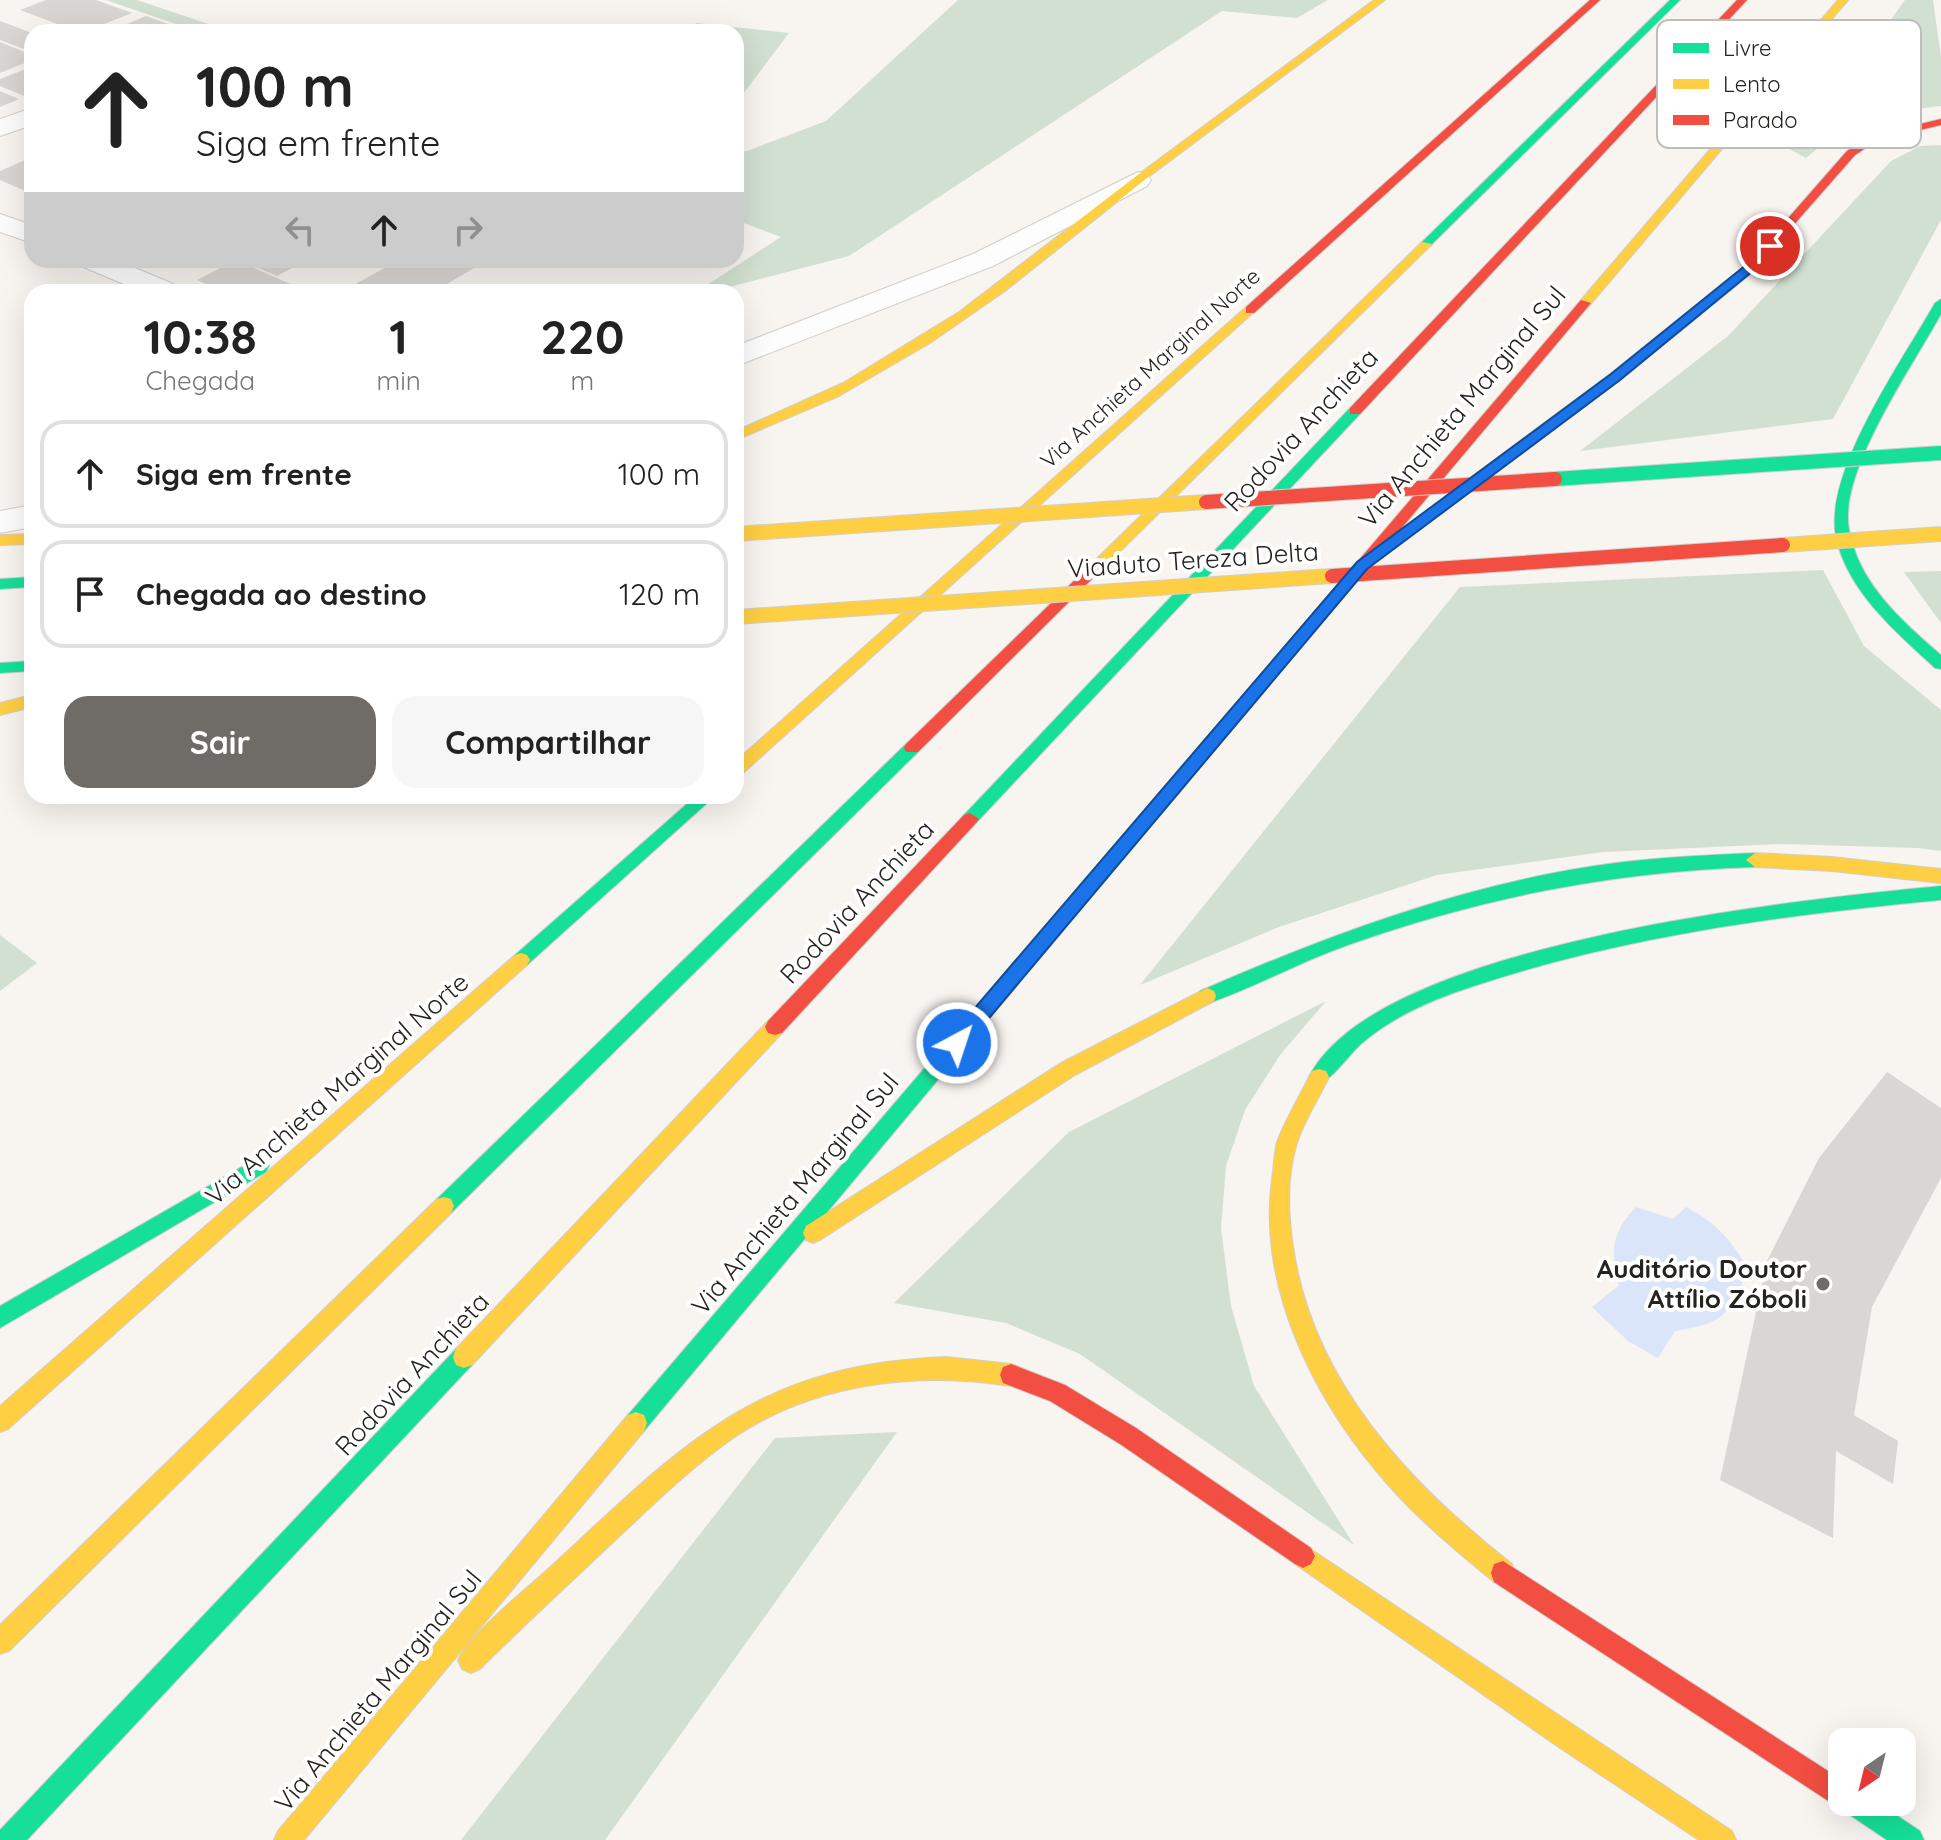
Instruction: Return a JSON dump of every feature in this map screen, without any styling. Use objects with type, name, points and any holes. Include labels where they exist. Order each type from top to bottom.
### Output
[{"type":"main road","points":[[744,432],[857,382],[925,344],[992,296],[1143,176],[1380,0]]},
{"type":"main road","name":"Via Anchieta Marginal Norte","points":[[744,763],[1595,0]]},
{"type":"main road","name":"Rodovia Anchieta","points":[[0,1642],[1675,0]]},
{"type":"main road","name":"Rodovia Anchieta","points":[[1723,20],[1742,0]]},
{"type":"main road","name":"Via Anchieta Marginal Sul","points":[[1826,20],[1843,0]]},
{"type":"main road","name":"Rodovia Anchieta","points":[[9,1840],[1657,90]]},
{"type":"main road","name":"Via Anchieta Marginal Sul","points":[[288,1839],[774,1258],[1717,148]]},
{"type":"main road","points":[[1362,565],[1615,377],[1750,268],[1859,148]]},
{"type":"main road","points":[[1941,303],[1849,475],[1841,513],[1843,533],[1858,572],[1884,608],[1941,664]]},
{"type":"main road","points":[[744,533],[1941,453]]},
{"type":"main road","name":"Viaduto Tereza Delta","points":[[744,616],[1941,534]]},
{"type":"main road","points":[[0,540],[24,539]]},
{"type":"main road","points":[[0,584],[24,582]]},
{"type":"main road","points":[[0,668],[24,666]]},
{"type":"main road","points":[[0,709],[24,703]]},
{"type":"main road","name":"Via Anchieta Marginal Norte","points":[[0,1421],[698,804]]},
{"type":"main road","points":[[774,1258],[1026,1095],[1156,1021],[1292,958],[1472,897],[1566,876],[1664,864],[1787,861],[1941,876]]},
{"type":"main road","points":[[1828,1786],[1511,1581],[1428,1512],[1390,1474],[1362,1437],[1329,1383],[1288,1286],[1279,1239],[1284,1155],[1296,1114],[1315,1081],[1341,1050],[1410,1002],[1458,981],[1555,953],[1676,926],[1839,901],[1941,893]]},
{"type":"main road","points":[[0,1318],[353,1110]]},
{"type":"main road","points":[[453,1677],[684,1461],[750,1415],[830,1385],[891,1372],[945,1368],[1003,1374],[1032,1382],[1128,1436],[1572,1741],[1723,1840]]},
{"type":"main road","points":[[288,1839],[420,1709]]},
{"type":"main road","points":[[1874,1816],[1911,1840]]},
{"type":"street","points":[[0,128],[24,119]]},
{"type":"street","points":[[744,354],[983,260],[1143,176]]},
{"type":"street","points":[[0,222],[24,232]]},
{"type":"street","points":[[136,268],[157,284]]},
{"type":"street","points":[[0,522],[24,518]]},
{"type":"green space","points":[[106,0],[137,0],[208,24],[176,24]]},
{"type":"green space","points":[[958,0],[1328,0],[1297,18],[1222,11],[849,256],[740,284],[708,284],[733,268],[744,268],[744,261],[781,237],[744,223],[744,151],[826,121]]},
{"type":"green space","points":[[1905,0],[1933,0],[1941,57],[1941,106],[1921,109],[1921,20],[1891,20]]},
{"type":"green space","points":[[744,28],[789,33],[744,93]]},
{"type":"green space","points":[[1941,145],[1941,220],[1833,419],[1580,451],[1728,336],[1891,161],[1921,146]]},
{"type":"green space","points":[[1790,148],[1819,148],[1806,158]]},
{"type":"green space","points":[[1823,570],[1864,646],[1941,710],[1941,851],[1782,844],[1603,852],[1437,875],[1279,927],[1140,985],[1460,587]]},
{"type":"green space","points":[[1941,571],[1941,623],[1904,572]]},
{"type":"green space","points":[[0,935],[37,963],[0,991]]},
{"type":"green space","points":[[1326,1001],[1280,1055],[1245,1110],[1226,1166],[1221,1228],[1231,1306],[1254,1386],[1354,1545],[1080,1354],[1006,1323],[894,1303],[1069,1132]]},
{"type":"green space","points":[[897,1432],[605,1840],[461,1840],[775,1438]]},
{"type":"water","points":[[1636,1207],[1673,1219],[1686,1207],[1707,1219],[1722,1233],[1748,1268],[1736,1297],[1724,1314],[1705,1324],[1675,1331],[1658,1358],[1628,1341],[1592,1307],[1619,1285],[1614,1263],[1615,1243],[1617,1234]]},
{"type":"building","points":[[46,0],[96,0],[132,13],[104,24],[57,24],[20,10]]},
{"type":"building","points":[[146,16],[168,24],[127,24]]},
{"type":"building","points":[[0,21],[24,30],[24,49],[0,40]]},
{"type":"building","points":[[0,42],[24,52],[24,63],[0,73]]},
{"type":"building","points":[[24,70],[24,96],[0,86],[0,79]]},
{"type":"building","points":[[0,91],[19,99],[0,107]]},
{"type":"building","points":[[24,161],[24,190],[0,180],[0,171]]},
{"type":"building","points":[[220,268],[254,268],[291,284],[206,284],[197,280]]},
{"type":"building","points":[[258,268],[292,268],[277,276]]},
{"type":"building","points":[[384,268],[474,268],[447,284],[356,284]]},
{"type":"building","name":"Auditório Doutor Attílio Zóboli","points":[[1887,1072],[1941,1108],[1941,1178],[1872,1307],[1854,1415],[1898,1441],[1893,1484],[1836,1451],[1833,1538],[1720,1480],[1767,1261],[1819,1158]]},
{"type":"traffic: fast","points":[[1426,244],[1675,0]]},
{"type":"traffic: fast","points":[[1447,502],[1615,377],[1750,268],[1766,250]]},
{"type":"traffic: fast","points":[[1941,303],[1865,440],[1844,495],[1841,517],[1844,539],[1862,580],[1892,617],[1941,664]]},
{"type":"traffic: fast","points":[[970,819],[1355,411]]},
{"type":"traffic: fast","points":[[1555,479],[1941,453]]},
{"type":"traffic: fast","points":[[0,584],[24,582]]},
{"type":"traffic: fast","points":[[0,668],[24,666]]},
{"type":"traffic: fast","points":[[444,1206],[912,748]]},
{"type":"traffic: fast","points":[[521,960],[698,804]]},
{"type":"traffic: fast","points":[[1207,996],[1338,941],[1474,898],[1613,870],[1755,860]]},
{"type":"traffic: fast","points":[[1319,1077],[1346,1045],[1380,1019],[1438,991],[1498,970],[1688,925],[1789,909],[1941,893]]},
{"type":"traffic: fast","points":[[636,1423],[1064,917]]},
{"type":"traffic: fast","points":[[0,1318],[259,1166]]},
{"type":"traffic: fast","points":[[9,1840],[464,1357]]},
{"type":"traffic: fast","points":[[1874,1816],[1911,1840]]},
{"type":"traffic: slow","points":[[1143,176],[1380,0]]},
{"type":"traffic: slow","points":[[1826,20],[1843,0]]},
{"type":"traffic: slow","points":[[1585,303],[1717,148]]},
{"type":"traffic: slow","points":[[744,433],[834,393],[926,340],[1000,288],[1143,176]]},
{"type":"traffic: slow","points":[[1087,576],[1426,244]]},
{"type":"traffic: slow","points":[[744,763],[1250,310]]},
{"type":"traffic: slow","points":[[744,533],[1206,502]]},
{"type":"traffic: slow","points":[[1783,545],[1941,534]]},
{"type":"traffic: slow","points":[[0,540],[24,539]]},
{"type":"traffic: slow","points":[[744,616],[1332,576]]},
{"type":"traffic: slow","points":[[1064,917],[1288,653]]},
{"type":"traffic: slow","points":[[0,709],[24,703]]},
{"type":"traffic: slow","points":[[1755,860],[1832,864],[1941,876]]},
{"type":"traffic: slow","points":[[0,1421],[521,960]]},
{"type":"traffic: slow","points":[[813,1233],[1068,1069],[1207,996]]},
{"type":"traffic: slow","points":[[464,1357],[775,1027]]},
{"type":"traffic: slow","points":[[1319,1077],[1287,1144],[1278,1213],[1287,1283],[1313,1352],[1351,1418],[1398,1478],[1449,1530],[1503,1573]]},
{"type":"traffic: slow","points":[[0,1642],[444,1206]]},
{"type":"traffic: slow","points":[[471,1660],[673,1470],[750,1415],[810,1389],[878,1373],[946,1368],[1011,1375]]},
{"type":"traffic: slow","points":[[287,1840],[636,1423]]},
{"type":"traffic: slow","points":[[1303,1556],[1572,1741],[1723,1840]]},
{"type":"traffic: jam","points":[[1250,310],[1595,0]]},
{"type":"traffic: jam","points":[[1723,20],[1742,0]]},
{"type":"traffic: jam","points":[[1355,411],[1657,90]]},
{"type":"traffic: jam","points":[[1921,127],[1941,122]]},
{"type":"traffic: jam","points":[[1766,250],[1859,148]]},
{"type":"traffic: jam","points":[[1288,653],[1585,303]]},
{"type":"traffic: jam","points":[[1206,502],[1555,479]]},
{"type":"traffic: jam","points":[[1332,576],[1783,545]]},
{"type":"traffic: jam","points":[[912,748],[1087,576]]},
{"type":"traffic: jam","points":[[775,1027],[970,819]]},
{"type":"traffic: jam","points":[[1011,1375],[1057,1393],[1128,1436],[1303,1556]]},
{"type":"traffic: jam","points":[[1503,1573],[1828,1786]]},
{"type":"place","name":"Auditório Doutor Attílio Zóboli","points":[[1823,1284]]},
{"type":"route","points":[[957,1043],[1362,565],[1615,377],[1750,268],[1770,246]]}]
